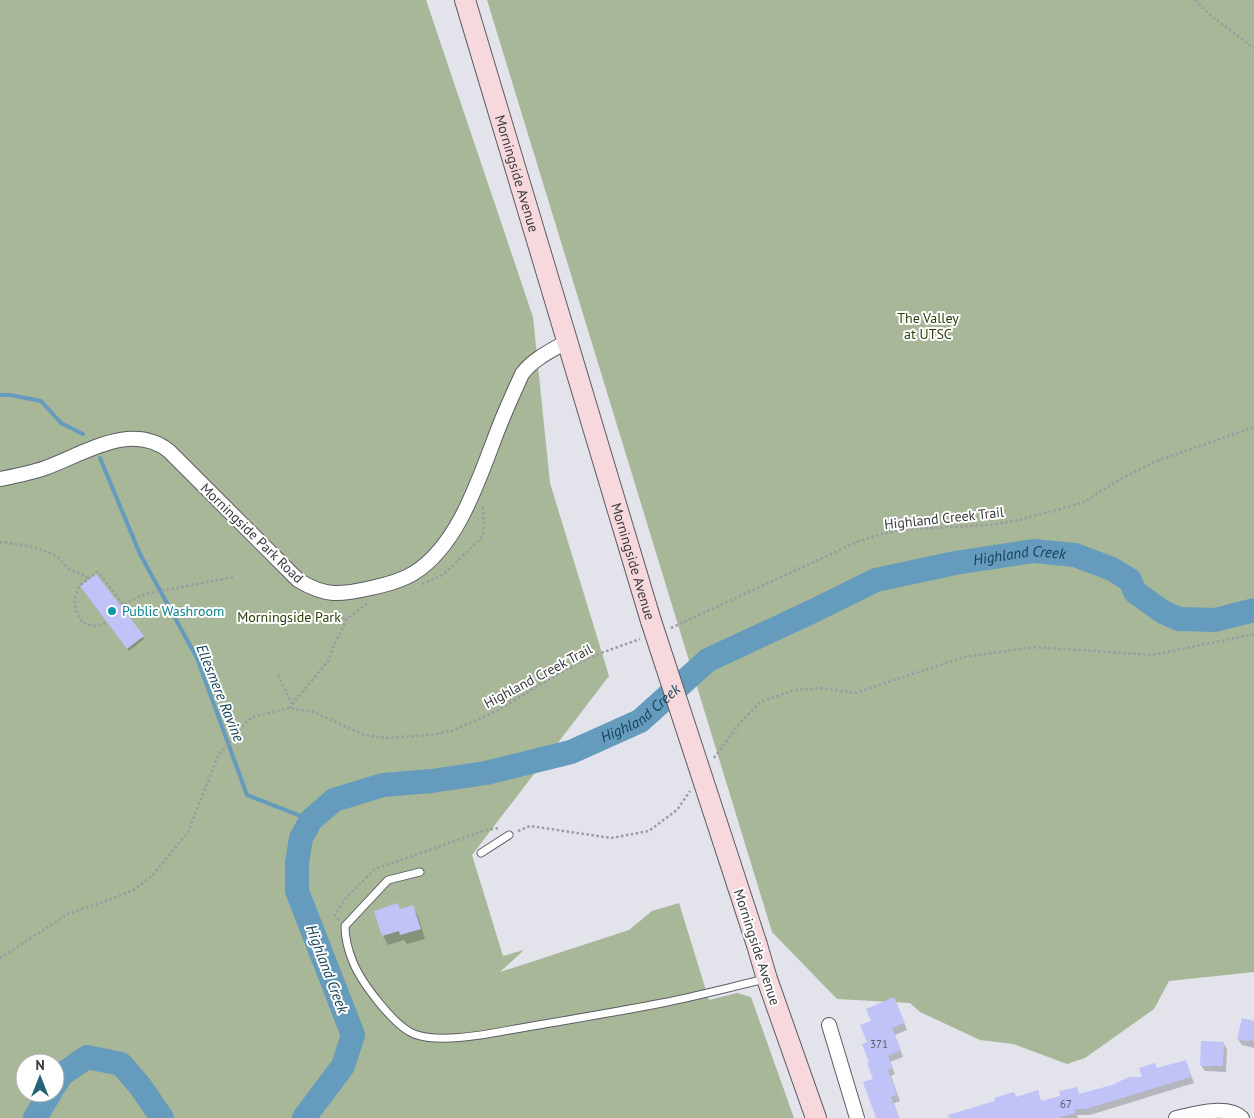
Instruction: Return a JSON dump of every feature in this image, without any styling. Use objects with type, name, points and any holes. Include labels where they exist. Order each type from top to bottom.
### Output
[{"type":"main road","name":"Morningside Avenue","points":[[465,0],[654,630],[767,979],[816,1118]]},
{"type":"street","name":"Morningside Park Road","points":[[0,479],[43,469],[113,442],[133,438],[145,439],[157,443],[169,451],[298,580],[312,589],[328,594],[382,586],[415,573],[435,556],[464,514],[522,374],[528,366],[568,341]]},
{"type":"street","points":[[829,1025],[857,1118]]},
{"type":"street","points":[[1176,1118],[1208,1111],[1231,1112],[1242,1118]]},
{"type":"lane","points":[[481,853],[509,835]]},
{"type":"lane","points":[[420,872],[388,880],[345,926],[345,939],[354,964],[370,990],[402,1028],[414,1034],[425,1037],[457,1038],[510,1030],[663,1003],[767,979]]},
{"type":"path","points":[[1195,0],[1209,14],[1254,48]]},
{"type":"path","name":"Highland Creek Trail","points":[[0,958],[68,914],[118,898],[152,876],[188,832],[218,756],[247,721],[259,714],[289,708],[313,712],[364,735],[388,738],[410,738],[451,731],[495,712],[549,679],[590,657],[654,630],[682,624],[859,541],[885,533],[911,529],[990,525],[1019,520],[1082,503],[1154,462],[1254,427]]},
{"type":"path","points":[[0,542],[50,553],[71,570],[81,572],[88,579]]},
{"type":"path","points":[[105,623],[94,626],[83,624],[77,615],[74,599],[80,588],[79,586],[97,572],[100,573],[124,605],[137,597],[232,577]]},
{"type":"path","points":[[313,614],[347,619]]},
{"type":"path","points":[[710,763],[738,724],[760,702],[794,690],[823,688],[855,693],[964,657],[1035,647],[1153,655],[1254,634]]},
{"type":"path","points":[[278,675],[292,704]]},
{"type":"path","points":[[509,835],[530,826],[611,838],[649,831],[677,810],[694,787]]},
{"type":"green space","name":"Morningside Park","points":[[0,0],[426,0],[533,317],[550,483],[609,676],[472,855],[503,956],[524,950],[500,972],[629,930],[652,911],[679,903],[709,1000],[737,993],[751,997],[794,1118],[0,1118]]},
{"type":"green space","name":"The Valley at UTSC","points":[[487,0],[1254,0],[1254,972],[1169,981],[1154,1009],[1085,1058],[1067,1064],[1013,1044],[980,1040],[920,1012],[910,1003],[837,999],[772,932]]},
{"type":"building","name":"Public Washroom","points":[[96,574],[144,636],[127,649],[80,586]]},
{"type":"building","points":[[398,903],[400,909],[413,905],[421,929],[400,935],[399,931],[382,936],[374,911]]},
{"type":"building","points":[[894,997],[905,1023],[892,1028],[901,1050],[888,1056],[893,1068],[888,1070],[897,1095],[891,1097],[899,1118],[876,1118],[863,1082],[873,1079],[862,1044],[867,1042],[860,1025],[871,1021],[866,1009]]},
{"type":"building","points":[[1242,1018],[1254,1021],[1254,1041],[1249,1040],[1249,1042],[1237,1039]]},
{"type":"building","points":[[1201,1041],[1224,1042],[1223,1066],[1200,1066]]},
{"type":"building","points":[[1186,1060],[1191,1077],[1086,1109],[1075,1109],[1076,1113],[1057,1118],[949,1118],[948,1115],[995,1101],[994,1098],[1014,1092],[1016,1097],[1038,1090],[1041,1101],[1060,1096],[1059,1091],[1077,1087],[1079,1094],[1112,1085],[1129,1077],[1142,1077],[1139,1068],[1155,1063],[1157,1068]]},
{"type":"waterway","name":"Ellesmere Ravine","points":[[0,395],[41,401],[61,423],[83,434]]},
{"type":"waterway","name":"Ellesmere Ravine","points":[[100,458],[140,554],[197,658],[247,795],[311,820]]},
{"type":"waterway","name":"Highland Creek","points":[[304,1118],[343,1066],[353,1035],[297,891],[297,863],[301,838],[311,820],[334,800],[383,785],[432,781],[486,773],[571,752],[640,721],[708,660],[876,580],[955,563],[1033,551],[1075,555],[1112,569],[1130,580],[1135,592],[1163,612],[1179,619],[1215,620],[1254,610]]},
{"type":"waterway","name":"Highland Creek","points":[[65,1072],[87,1057],[121,1064],[140,1086],[162,1118]]},
{"type":"waterway","name":"Highland Creek","points":[[35,1118],[44,1103]]},
{"type":"place","name":"Public Washroom","points":[[112,611]]}]
